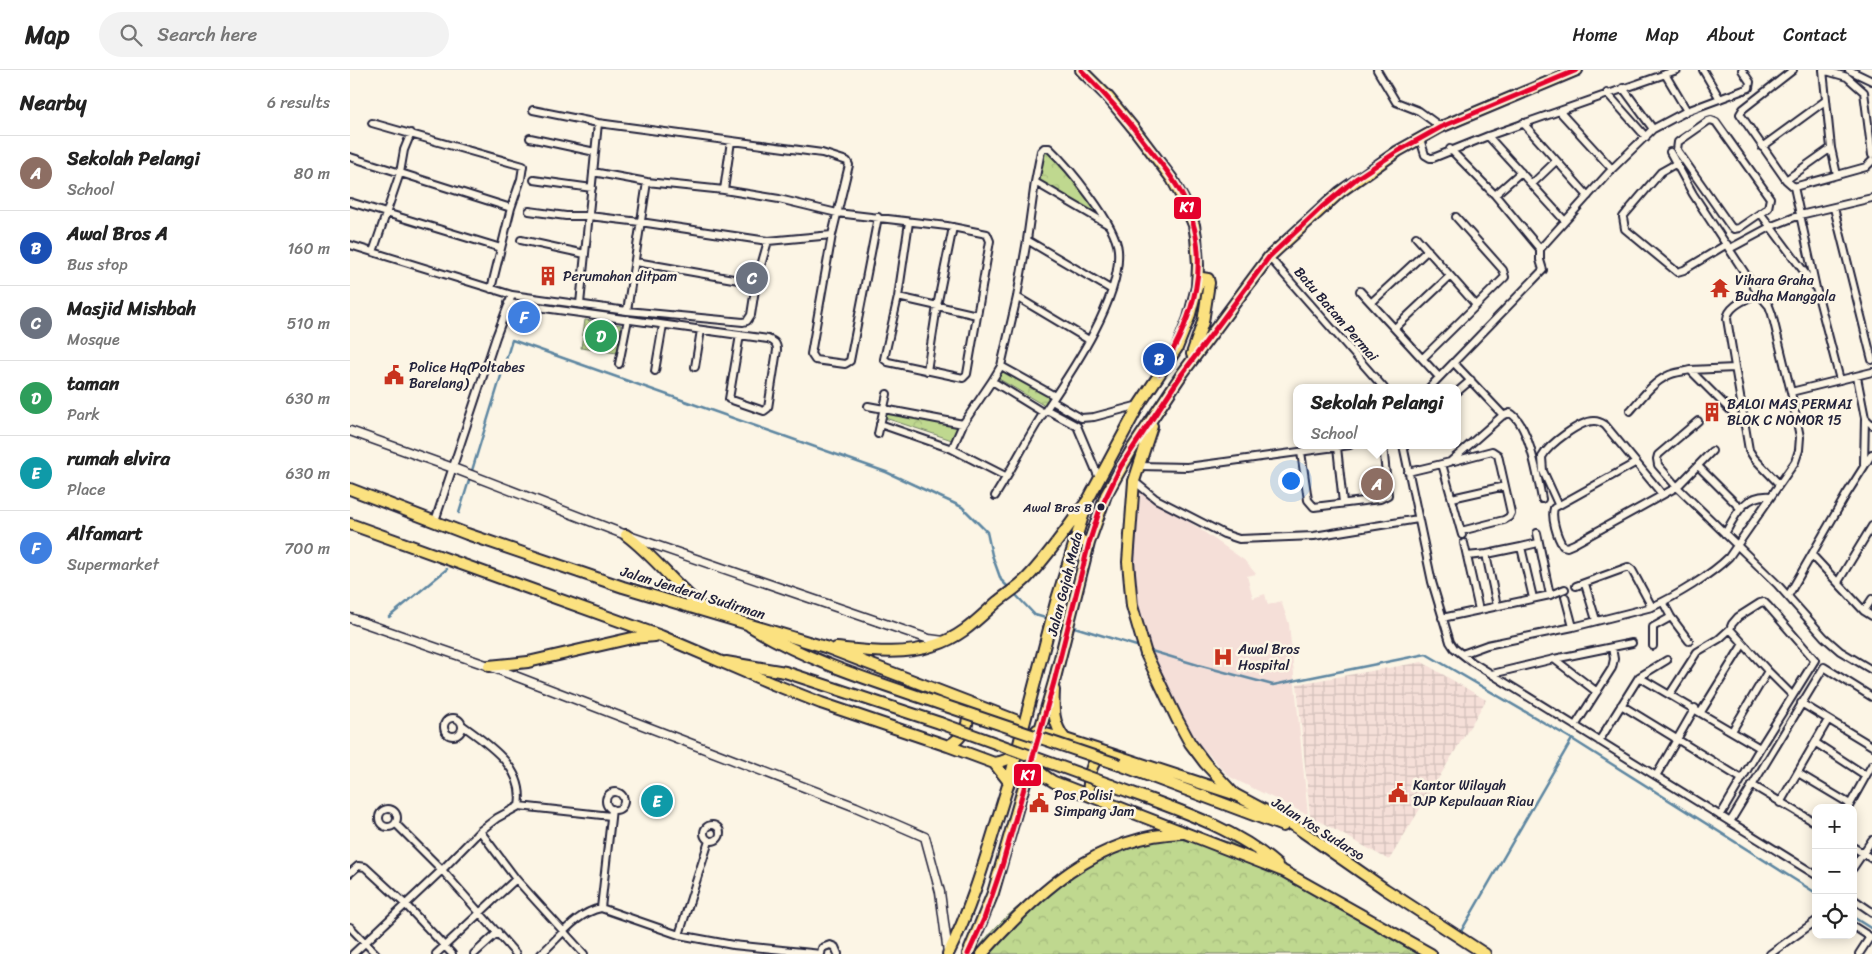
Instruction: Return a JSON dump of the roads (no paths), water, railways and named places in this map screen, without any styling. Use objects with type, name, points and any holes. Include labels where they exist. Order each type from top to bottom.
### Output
[{"type":"main road","name":"Jalan Gajah Mada","points":[[1028,708],[1056,602],[1088,500],[1139,405],[1176,348],[1189,318],[1197,287],[1196,237],[1194,225],[1183,199],[1172,179],[1135,130],[1108,97],[1081,70]]},
{"type":"main road","name":"Jalan Gajah Mada","points":[[968,954],[993,893],[1031,760],[1029,745],[1045,714],[1089,542],[1099,512],[1113,480],[1182,374],[1269,256],[1322,207],[1357,178],[1391,155],[1441,127],[1577,70]]},
{"type":"main road","points":[[1182,374],[1203,322],[1208,279],[1202,278],[1197,287]]},
{"type":"main road","points":[[1161,407],[1148,435],[1134,481],[1128,562],[1130,589],[1136,620],[1146,654],[1173,711],[1190,743],[1205,763],[1234,794]]},
{"type":"main road","name":"Jalan Jenderal Sudirman","points":[[350,489],[466,534],[614,584],[825,647],[1015,720],[1021,733]]},
{"type":"main road","points":[[825,647],[896,651],[916,650],[948,641],[978,621],[997,602],[1025,579],[1043,560],[1088,500]]},
{"type":"main road","points":[[350,524],[661,636],[821,703],[994,763],[1006,761],[1029,745]]},
{"type":"main road","points":[[626,535],[707,611]]},
{"type":"main road","points":[[1075,539],[1089,542]]},
{"type":"main road","points":[[742,622],[776,642],[839,668],[1120,765],[1281,826],[1292,826]]},
{"type":"main road","points":[[489,666],[528,662],[632,638],[661,636]]},
{"type":"main road","points":[[716,660],[785,672],[940,723],[1111,785],[1207,823],[1258,850],[1283,871]]},
{"type":"main road","points":[[1054,682],[1054,715],[1060,732],[1065,738]]},
{"type":"main road","points":[[948,746],[962,734],[968,723],[967,710],[962,701]]},
{"type":"main road","points":[[1009,782],[1028,708]]},
{"type":"main road","points":[[1028,708],[1025,724],[1029,745],[1028,772]]},
{"type":"main road","points":[[1021,733],[1029,745]]},
{"type":"main road","name":"Jalan Yos Sudarso","points":[[1029,745],[1043,735],[1050,733],[1234,794],[1292,826],[1486,954]]},
{"type":"main road","points":[[948,954],[976,890],[1013,769],[1029,745]]},
{"type":"main road","points":[[1089,795],[1089,780],[1092,767],[1097,759],[1106,752]]},
{"type":"main road","points":[[1031,760],[1041,775],[1054,782],[1283,871],[1431,954]]},
{"type":"main road","points":[[994,763],[1009,782]]},
{"type":"main road","points":[[982,954],[1034,900],[1080,864],[1128,842],[1156,835],[1189,833]]},
{"type":"street","points":[[1377,70],[1396,102],[1419,111],[1441,127]]},
{"type":"street","points":[[1420,139],[1426,155],[1430,158],[1523,123],[1560,112],[1607,93],[1677,70]]},
{"type":"street","points":[[1703,70],[1720,99]]},
{"type":"street","points":[[1433,384],[1543,270],[1540,260],[1540,249],[1564,220],[1612,169],[1653,129],[1687,111],[1749,88],[1750,82],[1742,70]]},
{"type":"street","points":[[1793,70],[1741,112],[1741,115],[1786,180],[1794,187],[1816,288],[1840,380]]},
{"type":"street","points":[[1837,175],[1831,148],[1823,70],[1847,77],[1864,92],[1872,155]]},
{"type":"street","points":[[1849,70],[1872,81]]},
{"type":"street","points":[[1665,74],[1687,111]]},
{"type":"street","points":[[1623,88],[1653,129]]},
{"type":"street","points":[[1607,93],[1646,137]]},
{"type":"street","points":[[1762,147],[1825,100]]},
{"type":"street","points":[[533,110],[598,123],[822,154],[847,161],[848,166],[832,235],[811,354],[816,360],[845,364],[851,359],[878,217]]},
{"type":"street","points":[[1560,112],[1612,169]]},
{"type":"street","points":[[1708,121],[1716,122],[1770,198],[1769,206],[1761,214],[1739,228],[1734,229],[1731,227],[1677,150],[1678,142],[1708,121]]},
{"type":"street","points":[[372,123],[522,166],[521,179],[510,208],[491,289]]},
{"type":"street","points":[[580,304],[598,123]]},
{"type":"street","points":[[1523,123],[1588,196]]},
{"type":"street","points":[[373,252],[411,133]]},
{"type":"street","points":[[1488,136],[1564,220]]},
{"type":"street","points":[[530,138],[595,152]]},
{"type":"street","points":[[724,190],[731,141]]},
{"type":"street","points":[[952,449],[963,424],[1001,366],[1028,240],[1034,182],[1042,150],[1049,148],[1094,202],[1109,225],[1118,250],[1116,271],[1112,290],[1089,340],[996,496]]},
{"type":"street","points":[[1786,180],[1831,148]]},
{"type":"street","points":[[1450,149],[1495,196],[1540,249]]},
{"type":"street","points":[[1462,654],[1487,645],[1573,627],[1652,607],[1663,602],[1724,562],[1739,546],[1795,462],[1800,444],[1791,392],[1772,314],[1694,194],[1670,152]]},
{"type":"street","points":[[350,157],[510,208]]},
{"type":"street","points":[[1532,184],[1556,161]]},
{"type":"street","points":[[1794,187],[1866,167],[1872,161]]},
{"type":"street","points":[[1677,163],[1662,172],[1626,212],[1624,217],[1625,229],[1677,272],[1728,246],[1800,215],[1872,198]]},
{"type":"street","points":[[593,172],[647,182],[778,198],[837,213],[953,227],[984,233],[990,238],[966,377],[927,371],[888,362],[884,359],[898,297],[909,222]]},
{"type":"street","points":[[1495,196],[1521,172]]},
{"type":"street","points":[[534,180],[592,188]]},
{"type":"street","points":[[627,311],[647,182]]},
{"type":"street","points":[[1034,182],[1109,225]]},
{"type":"street","points":[[350,202],[384,214],[501,248]]},
{"type":"street","points":[[1834,208],[1872,360]]},
{"type":"street","points":[[529,211],[640,222],[768,241],[832,235]]},
{"type":"street","points":[[1761,214],[1772,226],[1816,288]]},
{"type":"street","points":[[1423,358],[1504,277],[1505,272],[1456,217]]},
{"type":"street","points":[[927,371],[937,306],[953,227]]},
{"type":"street","points":[[1416,237],[1476,305]]},
{"type":"street","points":[[521,240],[586,254]]},
{"type":"street","points":[[1028,240],[1112,290]]},
{"type":"street","points":[[350,245],[512,295],[627,311],[748,321],[751,315],[756,282],[768,241]]},
{"type":"street","points":[[1371,303],[1428,250]]},
{"type":"street","name":"Batu Batam Permai","points":[[1269,256],[1381,384]]},
{"type":"street","points":[[636,262],[756,282]]},
{"type":"street","points":[[1395,328],[1450,276]]},
{"type":"street","points":[[1360,291],[1423,358],[1439,378]]},
{"type":"street","points":[[1758,293],[1732,308],[1727,316],[1750,453],[1779,484]]},
{"type":"street","points":[[435,522],[512,295]]},
{"type":"street","points":[[898,297],[978,315]]},
{"type":"street","points":[[1017,297],[1089,340]]},
{"type":"street","points":[[508,304],[628,319],[663,325],[740,335],[772,340],[777,346],[768,408],[764,411],[729,400],[740,335]]},
{"type":"street","points":[[619,364],[628,319]]},
{"type":"street","points":[[655,371],[663,325]]},
{"type":"street","points":[[694,367],[701,330]]},
{"type":"street","points":[[1454,363],[1503,415]]},
{"type":"street","points":[[1001,366],[1081,418],[1094,417],[1139,405]]},
{"type":"street","points":[[1630,411],[1649,390],[1669,374],[1690,370],[1735,368]]},
{"type":"street","points":[[1690,370],[1745,424]]},
{"type":"street","points":[[1791,392],[1872,372]]},
{"type":"street","points":[[1857,377],[1865,418],[1864,466]]},
{"type":"street","points":[[1461,389],[1471,380]]},
{"type":"street","points":[[992,381],[1045,411],[1078,426]]},
{"type":"street","points":[[878,434],[887,394]]},
{"type":"street","points":[[868,406],[963,424]]},
{"type":"street","points":[[1450,462],[1503,415],[1507,413],[1513,415],[1528,441],[1542,499]]},
{"type":"street","points":[[1081,418],[1078,426],[1099,478]]},
{"type":"street","points":[[1865,418],[1872,425]]},
{"type":"street","points":[[1558,504],[1543,471],[1542,457],[1549,447],[1582,424],[1593,420],[1605,425],[1662,494]]},
{"type":"street","points":[[1698,421],[1657,458],[1658,465],[1677,487],[1788,596],[1833,645],[1872,670]]},
{"type":"street","points":[[880,424],[952,449],[1007,478]]},
{"type":"street","points":[[350,431],[453,468],[626,535],[929,639],[948,641]]},
{"type":"street","points":[[1139,466],[1187,467],[1323,449]]},
{"type":"street","points":[[1337,449],[1342,503]]},
{"type":"street","points":[[1301,452],[1310,504],[1314,506],[1380,499],[1388,495],[1383,449]]},
{"type":"street","points":[[1404,449],[1432,582],[1450,642],[1462,654],[1492,674],[1812,873]]},
{"type":"street","points":[[1408,472],[1494,451],[1498,455],[1510,507],[1509,517],[1500,522],[1461,533],[1442,464]]},
{"type":"street","points":[[1635,462],[1558,504],[1554,508],[1553,514],[1561,542],[1567,547],[1677,487],[1712,451]]},
{"type":"street","points":[[1788,596],[1813,556],[1830,522],[1872,454]]},
{"type":"street","points":[[1698,466],[1740,508]]},
{"type":"street","points":[[1134,481],[1156,499],[1224,534],[1239,539],[1314,536],[1418,519]]},
{"type":"street","points":[[1452,498],[1505,486]]},
{"type":"street","points":[[1725,534],[1740,508],[1760,495],[1771,496]]},
{"type":"street","points":[[1838,582],[1872,526]]},
{"type":"street","points":[[1537,533],[1550,595]]},
{"type":"street","points":[[1467,556],[1487,554],[1538,543]]},
{"type":"street","points":[[1464,544],[1479,610]]},
{"type":"street","points":[[1521,547],[1533,598]]},
{"type":"street","points":[[1487,554],[1496,606]]},
{"type":"street","points":[[1813,556],[1864,611],[1872,616]]},
{"type":"street","points":[[1576,586],[1628,567],[1632,570],[1652,607]]},
{"type":"street","points":[[1585,584],[1596,620]]},
{"type":"street","points":[[1442,618],[1550,595],[1565,589]]},
{"type":"street","points":[[1565,597],[1573,627]]},
{"type":"street","points":[[1864,611],[1872,598]]},
{"type":"street","points":[[1663,602],[1671,617],[1689,641]]},
{"type":"street","points":[[1670,694],[1697,652],[1719,639],[1738,618],[1764,602],[1815,660],[1720,816]]},
{"type":"street","points":[[1653,646],[1653,627],[1671,617]]},
{"type":"street","points":[[350,618],[489,666],[856,807],[925,837],[940,892],[948,954]]},
{"type":"street","points":[[1730,629],[1768,672],[1792,695]]},
{"type":"street","points":[[1492,674],[1632,643]]},
{"type":"street","points":[[1656,776],[1677,740],[1743,644]]},
{"type":"street","points":[[1575,726],[1612,668],[1614,659],[1612,647]]},
{"type":"street","points":[[1554,659],[1597,692]]},
{"type":"street","points":[[1599,741],[1639,676],[1667,660]]},
{"type":"street","points":[[1730,822],[1824,667],[1872,697]]},
{"type":"street","points":[[1732,731],[1768,672]]},
{"type":"street","points":[[1639,676],[1760,748]]},
{"type":"street","points":[[1801,703],[1872,746]]},
{"type":"street","points":[[1621,705],[1742,779]]},
{"type":"street","points":[[1780,803],[1828,720]]},
{"type":"street","points":[[462,726],[493,747],[506,762],[516,779],[519,790],[519,806]]},
{"type":"street","points":[[1816,743],[1865,775]]},
{"type":"street","points":[[1850,804],[1872,765]]},
{"type":"street","points":[[1798,773],[1846,804]]},
{"type":"street","points":[[1752,785],[1812,821]]},
{"type":"street","points":[[353,954],[442,870],[480,831],[497,818],[519,806],[612,813],[602,908]]},
{"type":"street","points":[[396,824],[442,870],[516,954]]},
{"type":"street","points":[[480,831],[516,879],[584,954]]},
{"type":"street","points":[[1857,863],[1872,840]]},
{"type":"street","points":[[679,935],[708,841]]},
{"type":"street","points":[[1856,849],[1872,859]]},
{"type":"street","points":[[350,873],[358,866],[363,866],[405,904],[452,954]]},
{"type":"street","points":[[436,954],[516,879]]},
{"type":"street","points":[[1857,902],[1872,912]]},
{"type":"street","points":[[541,954],[584,913],[602,908],[679,935],[734,945],[821,954],[822,948],[830,945],[835,947],[838,954]]},
{"type":"street","points":[[1770,954],[1812,924]]},
{"type":"street","points":[[350,927],[376,954]]},
{"type":"street","points":[[1857,929],[1871,938],[1859,953]]},
{"type":"street","points":[[474,954],[498,932]]},
{"type":"waterway","points":[[459,513],[512,340],[886,472],[962,507],[987,532],[992,555],[1001,580],[1009,588]]},
{"type":"waterway","points":[[389,617],[447,569]]},
{"type":"waterway","points":[[1013,592],[1035,615],[1049,619]]},
{"type":"waterway","points":[[1055,621],[1066,625]]},
{"type":"waterway","points":[[1071,626],[1140,647]]},
{"type":"waterway","points":[[1148,650],[1273,685],[1426,654],[1572,739],[1812,890]]},
{"type":"waterway","points":[[1460,933],[1572,739]]},
{"type":"waterway","points":[[1857,920],[1872,929]]},
{"type":"place","name":"Perumahan ditpam","points":[[548,276]]},
{"type":"place","name":"Masjid Mishbah","points":[[752,278]]},
{"type":"place","name":"Vihara Graha Budha Manggala","points":[[1720,288]]},
{"type":"place","name":"Alfamart","points":[[524,317]]},
{"type":"place","name":"taman","points":[[601,336]]},
{"type":"place","name":"Awal Bros A","points":[[1159,359]]},
{"type":"place","name":"Police Hq(Poltabes Barelang)","points":[[394,375]]},
{"type":"place","name":"BALOI MAS PERMAI BLOK C NOMOR 15","points":[[1712,412]]},
{"type":"place","name":"Sekolah Pelangi","points":[[1377,484]]},
{"type":"place","name":"Awal Bros B","points":[[1101,507]]},
{"type":"place","name":"Awal Bros Hospital","points":[[1223,657]]},
{"type":"place","name":"Kantor Wilayah DJP Kepulauan Riau","points":[[1398,793]]},
{"type":"place","name":"rumah elvira","points":[[657,801]]},
{"type":"place","name":"Pos Polisi Simpang Jam","points":[[1039,803]]}]
